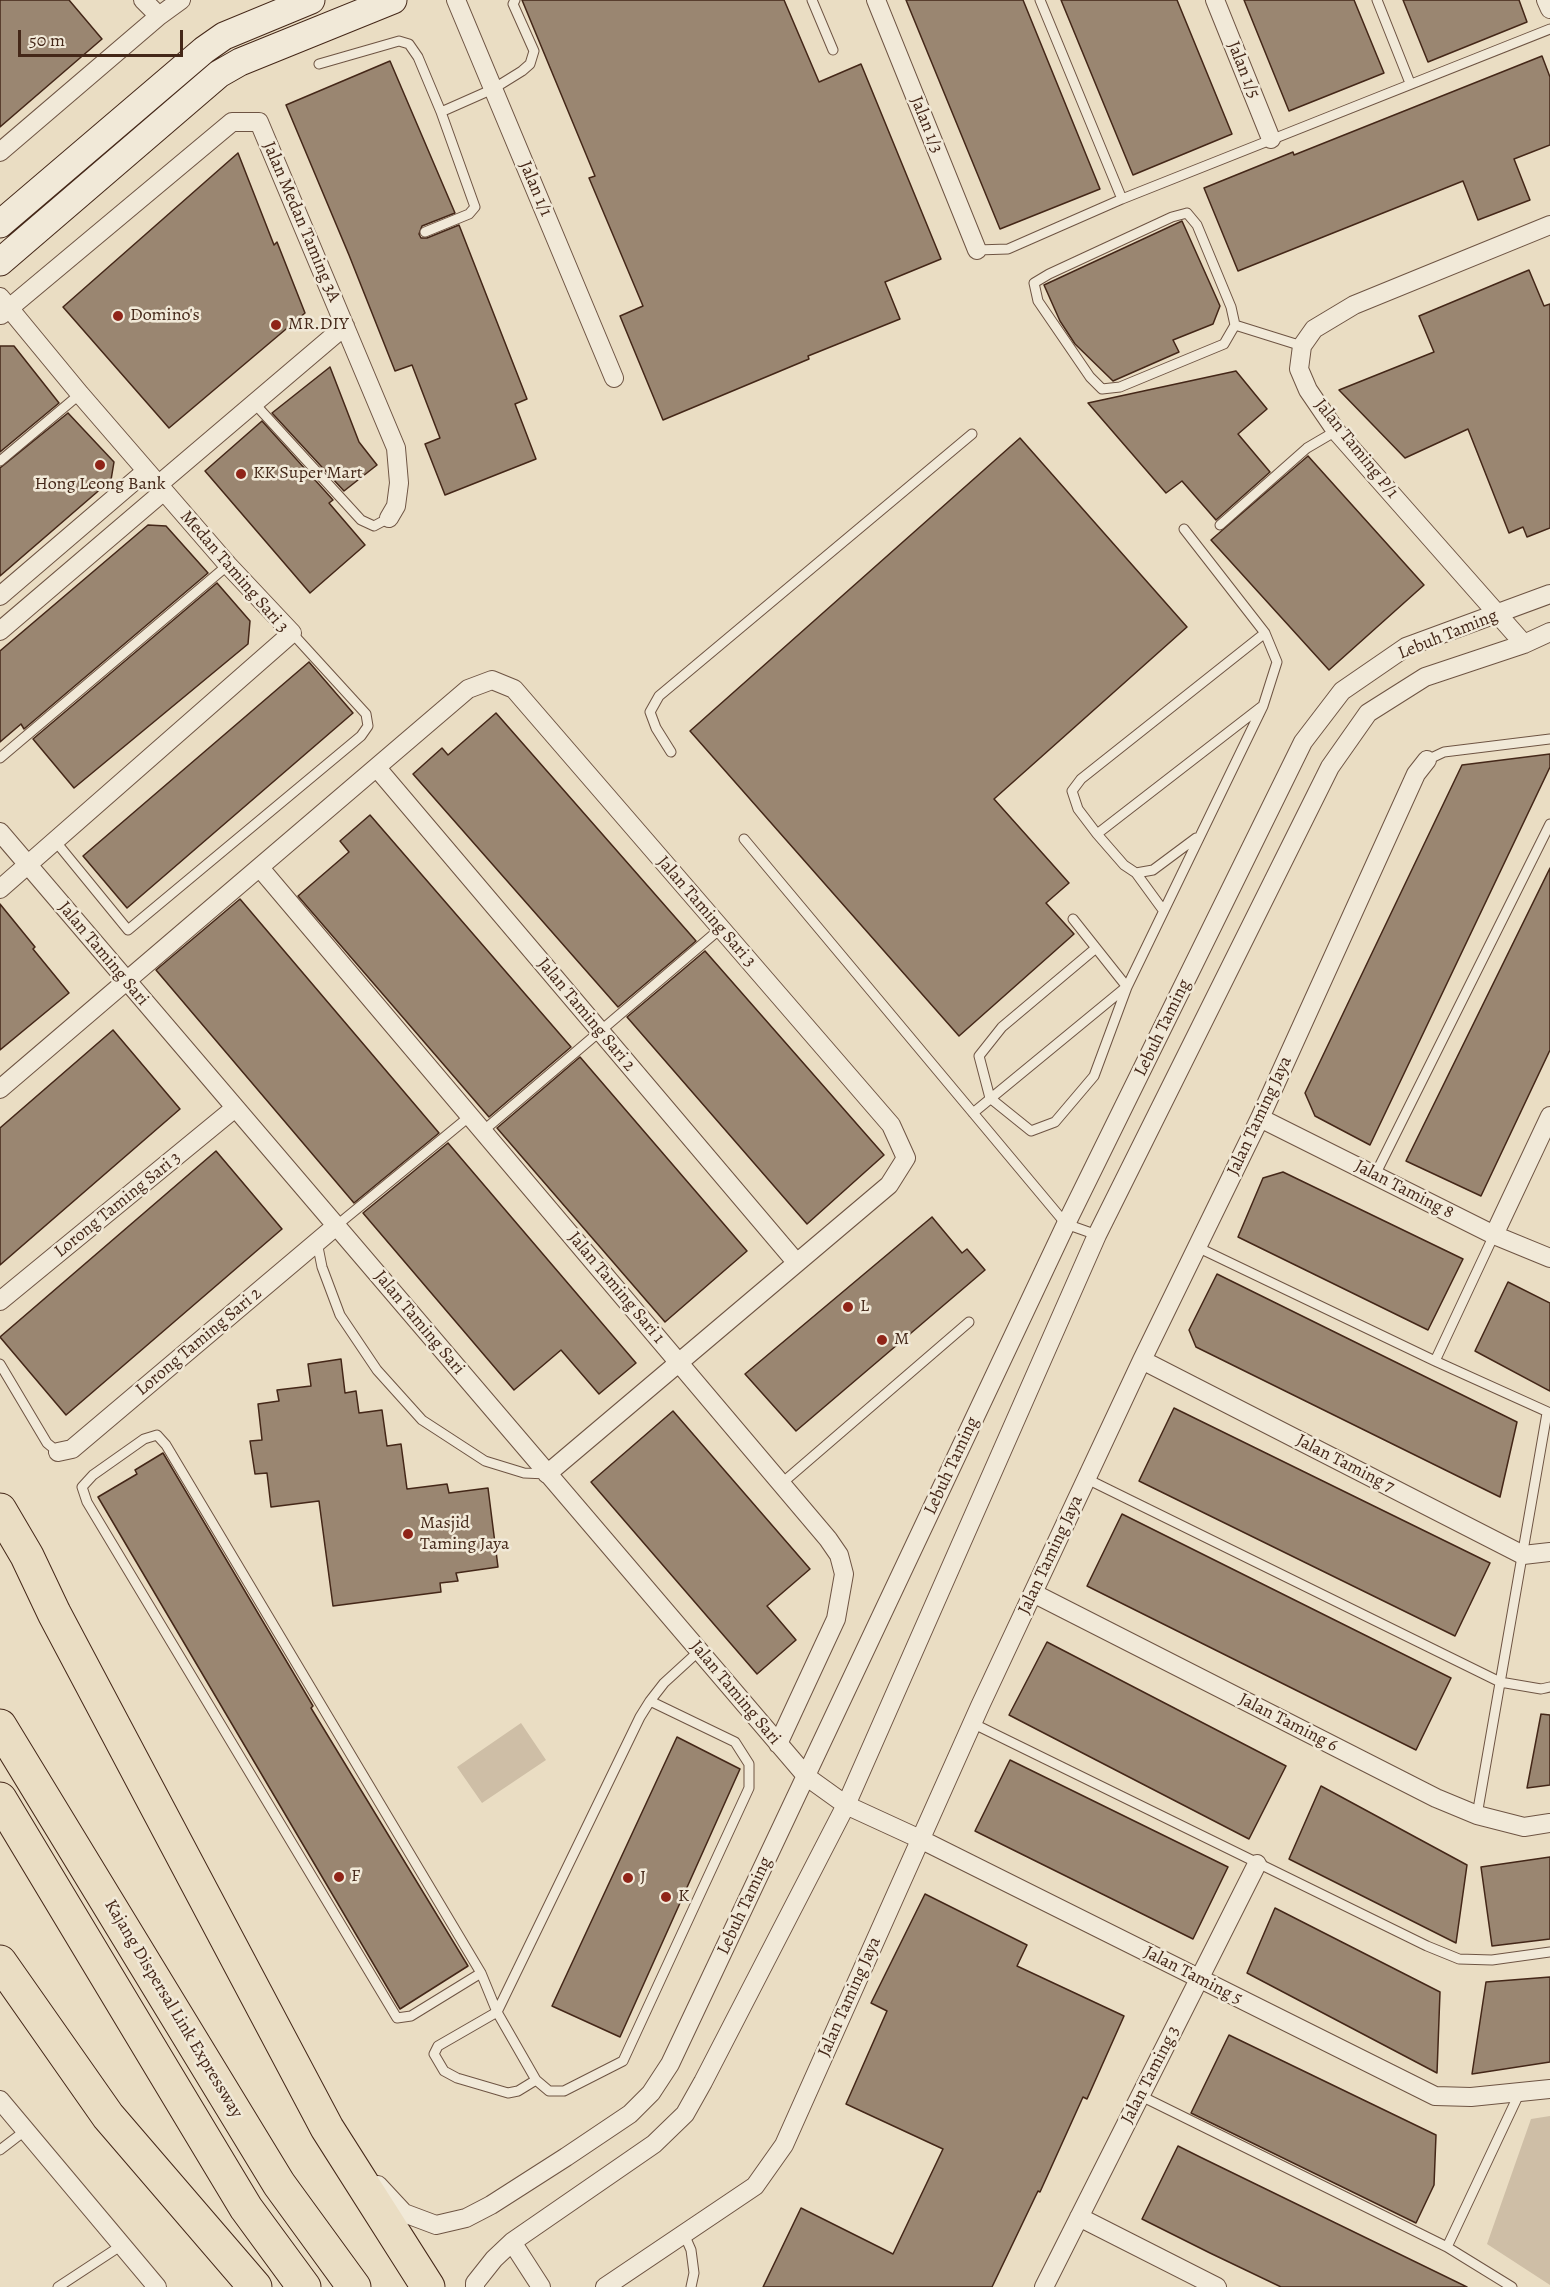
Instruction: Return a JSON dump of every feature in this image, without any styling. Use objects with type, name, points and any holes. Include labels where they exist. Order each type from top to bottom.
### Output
[{"type":"highway","points":[[0,1510],[27,1556],[54,1613],[327,2128],[428,2287]]},
{"type":"highway","points":[[0,1547],[54,1613]]},
{"type":"highway","name":"Kajang Dispersal Link Expressway","points":[[0,1725],[279,2184],[354,2287]]},
{"type":"highway","points":[[0,1799],[246,2208],[304,2287]]},
{"type":"highway","points":[[0,1962],[108,2116],[255,2287]]},
{"type":"street","points":[[143,0],[159,16]]},
{"type":"street","points":[[0,152],[159,16],[181,0]]},
{"type":"street","points":[[0,224],[204,50],[224,36],[311,0]]},
{"type":"street","points":[[0,262],[219,74],[240,62],[393,0]]},
{"type":"street","name":"Jalan 1/1","points":[[456,0],[614,378]]},
{"type":"street","name":"Jalan 1/3","points":[[876,0],[977,250]]},
{"type":"street","name":"Jalan 1/5","points":[[1215,0],[1271,139]]},
{"type":"street","points":[[1546,0],[1550,9]]},
{"type":"street","name":"Jalan Medan Taming 3A","points":[[3,307],[232,122],[259,122],[396,448],[399,483],[396,506],[389,518]]},
{"type":"street","points":[[1302,346],[1314,329],[1354,305],[1550,225]]},
{"type":"street","name":"Medan Taming Sari 3","points":[[0,889],[29,866],[292,633],[228,565],[3,307]]},
{"type":"street","points":[[0,631],[255,403],[345,326]]},
{"type":"street","name":"Jalan Taming P/1","points":[[1302,346],[1299,369],[1308,390],[1336,431],[1524,644]]},
{"type":"street","points":[[0,596],[146,471]]},
{"type":"street","name":"Lebuh Taming","points":[[327,2128],[404,2213],[436,2225],[466,2218],[491,2205],[630,2114],[651,2093],[670,2064],[1066,1224],[1303,742],[1342,691],[1406,647],[1550,594]]},
{"type":"street","name":"Lebuh Taming","points":[[475,2287],[475,2283],[494,2259],[512,2242],[654,2144],[685,2114],[846,1805],[1097,1235],[1330,767],[1368,714],[1425,677],[1524,644],[1550,632]]},
{"type":"street","name":"Jalan Taming Sari 3","points":[[377,768],[468,689],[492,680],[514,689],[720,930],[891,1125],[906,1158],[889,1185],[796,1262]]},
{"type":"street","name":"Jalan Taming Jaya","points":[[605,2287],[755,2186],[784,2145],[972,1723],[1142,1360],[1260,1118],[1416,774],[1427,760]]},
{"type":"street","points":[[0,1089],[377,768]]},
{"type":"street","name":"Jalan Taming Sari 2","points":[[377,768],[796,1262]]},
{"type":"street","name":"Jalan Taming Sari","points":[[0,832],[778,1744],[807,1777],[846,1805]]},
{"type":"street","name":"Jalan Taming Sari 1","points":[[260,868],[782,1484],[839,1555],[844,1574],[836,1619],[778,1744]]},
{"type":"street","name":"Lorong Taming Sari 3","points":[[0,1301],[236,1108]]},
{"type":"street","name":"Jalan Taming 8","points":[[1260,1118],[1494,1235],[1550,1258]]},
{"type":"street","points":[[1494,1235],[1549,1120]]},
{"type":"street","name":"Lorong Taming Sari 2","points":[[58,1452],[72,1449],[336,1226]]},
{"type":"street","points":[[547,1474],[796,1262]]},
{"type":"street","name":"Jalan Taming 7","points":[[1142,1360],[1523,1555]]},
{"type":"street","points":[[1523,1555],[1550,1552]]},
{"type":"street","name":"Jalan Taming 6","points":[[1034,1593],[1436,1798],[1477,1815],[1524,1827],[1550,1823]]},
{"type":"street","name":"Jalan Taming 5","points":[[846,1805],[920,1839],[1435,2096],[1471,2097],[1520,2094],[1550,2089]]},
{"type":"street","name":"Jalan Taming 3","points":[[1044,2287],[1257,1864]]},
{"type":"street","points":[[0,2100],[157,2287]]},
{"type":"street","points":[[1079,2217],[1217,2287]]},
{"type":"street","points":[[512,2242],[541,2287]]},
{"type":"lane","points":[[441,112],[493,89],[530,64],[534,51],[513,4],[514,0]]},
{"type":"lane","points":[[812,0],[832,50]]},
{"type":"lane","points":[[1040,0],[1122,200]]},
{"type":"lane","points":[[1377,0],[1410,83]]},
{"type":"lane","points":[[977,250],[1008,249],[1271,139],[1550,29]]},
{"type":"lane","points":[[319,64],[399,40],[409,44],[418,57],[441,112],[475,207],[469,214],[425,232]]},
{"type":"lane","points":[[1187,213],[1197,225],[1231,307],[1235,325],[1224,344],[1120,387],[1102,389],[1090,377],[1038,301],[1034,284],[1049,274],[1152,226],[1187,213]]},
{"type":"lane","points":[[1235,325],[1302,346]]},
{"type":"lane","points":[[0,461],[80,394]]},
{"type":"lane","points":[[255,403],[361,520],[374,526],[389,518]]},
{"type":"lane","points":[[1220,525],[1307,448],[1336,431]]},
{"type":"lane","points":[[671,752],[650,712],[659,696],[972,434]]},
{"type":"lane","points":[[1096,948],[1002,1027],[979,1056],[990,1098],[1031,1131],[1055,1122],[1094,1076],[1127,987],[1263,706],[1277,662],[1264,633],[1184,529]]},
{"type":"lane","points":[[0,759],[228,565]]},
{"type":"lane","points":[[56,842],[128,930],[361,736],[368,726],[366,714],[292,633]]},
{"type":"lane","points":[[1163,910],[1136,873],[1124,865],[1097,834],[1078,808],[1072,791],[1081,779],[1264,633]]},
{"type":"lane","points":[[1097,834],[1263,706]]},
{"type":"lane","points":[[1427,760],[1443,752],[1550,739]]},
{"type":"lane","points":[[1375,1175],[1550,824]]},
{"type":"lane","points":[[1136,873],[1153,870],[1198,837]]},
{"type":"lane","points":[[744,839],[1066,1224],[1097,1235]]},
{"type":"lane","points":[[1073,919],[1127,987]]},
{"type":"lane","points":[[483,1131],[720,930]]},
{"type":"lane","points":[[973,1113],[1127,987]]},
{"type":"lane","points":[[336,1226],[470,1116]]},
{"type":"lane","points":[[1435,1361],[1494,1235]]},
{"type":"lane","points":[[317,1242],[322,1267],[340,1316],[377,1370],[422,1420],[484,1461],[524,1473],[547,1474]]},
{"type":"lane","points":[[1197,1247],[1549,1413],[1477,1815]]},
{"type":"lane","points":[[782,1484],[969,1322]]},
{"type":"lane","points":[[0,1364],[47,1443],[58,1452]]},
{"type":"lane","points":[[481,1973],[411,2016],[397,2018],[87,1502],[82,1486],[93,1475],[144,1439],[157,1436],[166,1445],[481,1973],[497,2012],[536,2080],[549,2091],[564,2091],[623,2061],[749,1788],[749,1764],[735,1742],[650,1701]]},
{"type":"lane","points":[[1087,1479],[1500,1682],[1541,1689],[1550,1688]]},
{"type":"lane","points":[[536,2080],[519,2091],[508,2093],[457,2078],[444,2071],[434,2054],[438,2046],[497,2012],[640,1717],[664,1683],[699,1651]]},
{"type":"lane","points":[[972,1723],[1257,1864],[1427,1946],[1459,1959],[1492,1960],[1550,1952]]},
{"type":"lane","points":[[1448,2247],[1520,2094]]},
{"type":"lane","points":[[1141,2096],[1448,2247],[1512,2287]]},
{"type":"lane","points":[[0,2150],[26,2130]]},
{"type":"lane","points":[[684,2234],[691,2250],[694,2273],[692,2287]]},
{"type":"lane","points":[[58,2287],[122,2246]]},
{"type":"shaded area","points":[[521,1723],[546,1760],[482,1803],[457,1767]]},
{"type":"shaded area","points":[[1550,2116],[1550,2285],[1487,2244],[1531,2119]]},
{"type":"building","points":[[0,0],[69,0],[102,39],[0,127]]},
{"type":"building","points":[[522,0],[784,0],[819,82],[861,64],[941,259],[885,282],[900,319],[808,356],[809,359],[663,420],[620,316],[643,306],[589,178],[595,176]]},
{"type":"building","points":[[906,0],[1023,0],[1100,189],[1000,229]]},
{"type":"building","points":[[1061,0],[1177,0],[1232,134],[1133,175]]},
{"type":"building","points":[[1244,0],[1354,0],[1384,73],[1289,111]]},
{"type":"building","points":[[1403,0],[1519,0],[1527,22],[1428,62]]},
{"type":"building","points":[[1542,56],[1550,77],[1550,145],[1514,159],[1530,200],[1478,220],[1463,181],[1238,271],[1204,188],[1293,152],[1294,155]]},
{"type":"building","points":[[390,61],[455,213],[422,226],[419,234],[421,238],[427,238],[459,225],[527,399],[515,404],[536,459],[445,495],[425,444],[440,438],[412,365],[395,371],[286,105]]},
{"type":"building","points":[[238,153],[274,245],[277,242],[305,313],[169,428],[63,307]]},
{"type":"building","points":[[1182,221],[1220,306],[1213,324],[1173,340],[1179,352],[1113,381],[1075,344],[1060,321],[1044,285]]},
{"type":"building","points":[[1529,270],[1544,306],[1550,304],[1550,528],[1527,537],[1523,527],[1509,533],[1468,429],[1405,458],[1339,390],[1434,352],[1419,316]]},
{"type":"building","points":[[0,346],[14,346],[59,403],[0,452]]},
{"type":"building","points":[[330,367],[359,442],[377,465],[344,491],[272,413]]},
{"type":"building","points":[[1236,371],[1267,409],[1238,434],[1270,472],[1216,520],[1182,481],[1166,493],[1088,403]]},
{"type":"building","points":[[68,413],[114,462],[111,480],[0,576],[0,468]]},
{"type":"building","points":[[262,421],[333,500],[329,503],[365,545],[310,593],[205,471]]},
{"type":"building","points":[[1020,438],[1187,627],[994,799],[1069,883],[1046,903],[1074,934],[959,1036],[690,731]]},
{"type":"building","points":[[1308,456],[1424,585],[1329,670],[1211,540]]},
{"type":"building","points":[[148,525],[166,526],[208,573],[24,729],[21,724],[0,742],[0,651]]},
{"type":"building","points":[[217,583],[250,621],[248,644],[74,788],[33,739]]},
{"type":"building","points":[[309,662],[353,713],[127,908],[83,856]]},
{"type":"building","points":[[496,713],[696,941],[618,1007],[413,774],[442,748],[448,755]]},
{"type":"building","points":[[1550,754],[1550,767],[1370,1145],[1315,1116],[1305,1093],[1462,765]]},
{"type":"building","points":[[370,815],[571,1047],[489,1117],[298,896],[349,852],[340,841]]},
{"type":"building","points":[[1550,868],[1550,1050],[1481,1196],[1406,1161]]},
{"type":"building","points":[[240,899],[439,1133],[354,1203],[156,970]]},
{"type":"building","points":[[0,904],[69,993],[0,1050]]},
{"type":"building","points":[[705,951],[884,1155],[807,1224],[627,1017]]},
{"type":"building","points":[[113,1030],[180,1109],[0,1265],[0,1128]]},
{"type":"building","points":[[580,1057],[747,1251],[665,1322],[497,1128]]},
{"type":"building","points":[[448,1143],[636,1363],[599,1394],[561,1350],[514,1390],[363,1213]]},
{"type":"building","points":[[216,1151],[282,1229],[66,1415],[0,1337]]},
{"type":"building","points":[[1283,1172],[1463,1259],[1428,1330],[1238,1237],[1263,1178]]},
{"type":"building","points":[[932,1217],[962,1253],[967,1249],[985,1270],[796,1431],[745,1374]]},
{"type":"building","points":[[1217,1274],[1517,1422],[1500,1497],[1196,1347],[1189,1330]]},
{"type":"building","points":[[1508,1282],[1550,1303],[1550,1391],[1475,1351]]},
{"type":"building","points":[[341,1359],[345,1393],[356,1391],[359,1413],[382,1410],[387,1446],[401,1444],[407,1489],[447,1484],[449,1493],[488,1488],[498,1567],[456,1573],[458,1581],[440,1583],[441,1592],[333,1606],[319,1501],[271,1507],[267,1473],[255,1474],[250,1441],[262,1440],[258,1404],[279,1401],[277,1390],[311,1386],[308,1364]]},
{"type":"building","points":[[1174,1408],[1490,1563],[1455,1636],[1139,1481]]},
{"type":"building","points":[[673,1411],[810,1569],[767,1606],[796,1640],[757,1674],[591,1482]]},
{"type":"building","points":[[163,1453],[313,1706],[311,1708],[468,1966],[400,2009],[98,1497],[137,1474],[135,1470]]},
{"type":"building","points":[[1122,1514],[1451,1678],[1416,1750],[1087,1586]]},
{"type":"building","points":[[1047,1642],[1286,1766],[1249,1839],[1009,1715]]},
{"type":"building","points":[[1541,1714],[1550,1715],[1550,1785],[1527,1788]]},
{"type":"building","points":[[677,1737],[740,1769],[620,2037],[552,2006]]},
{"type":"building","points":[[1010,1760],[1228,1867],[1193,1939],[975,1831]]},
{"type":"building","points":[[1321,1786],[1467,1865],[1456,1943],[1289,1859]]},
{"type":"building","points":[[1550,1857],[1550,1939],[1492,1946],[1481,1867]]},
{"type":"building","points":[[925,1894],[1027,1945],[1017,1966],[1124,2016],[1087,2099],[1083,2097],[1040,2192],[1038,2191],[992,2287],[763,2287],[801,2208],[893,2254],[943,2149],[846,2104],[887,2011],[871,2003]]},
{"type":"building","points":[[1275,1908],[1440,1992],[1437,2073],[1247,1973]]},
{"type":"building","points":[[1550,1977],[1550,2062],[1472,2074],[1486,1982]]},
{"type":"building","points":[[1229,2035],[1436,2135],[1434,2185],[1416,2223],[1191,2113]]},
{"type":"building","points":[[1178,2146],[1467,2287],[1281,2287],[1210,2253],[1142,2219]]},
{"type":"place","name":"Domino's","points":[[118,316]]},
{"type":"place","name":"MR.DIY","points":[[276,325]]},
{"type":"place","name":"Hong Leong Bank","points":[[100,465]]},
{"type":"place","name":"KK Super Mart","points":[[241,474]]},
{"type":"place","name":"L","points":[[848,1307]]},
{"type":"place","name":"M","points":[[882,1340]]},
{"type":"place","name":"Masjid Taming Jaya","points":[[408,1534]]},
{"type":"place","name":"F","points":[[339,1877]]},
{"type":"place","name":"J","points":[[628,1878]]},
{"type":"place","name":"K","points":[[666,1897]]}]
